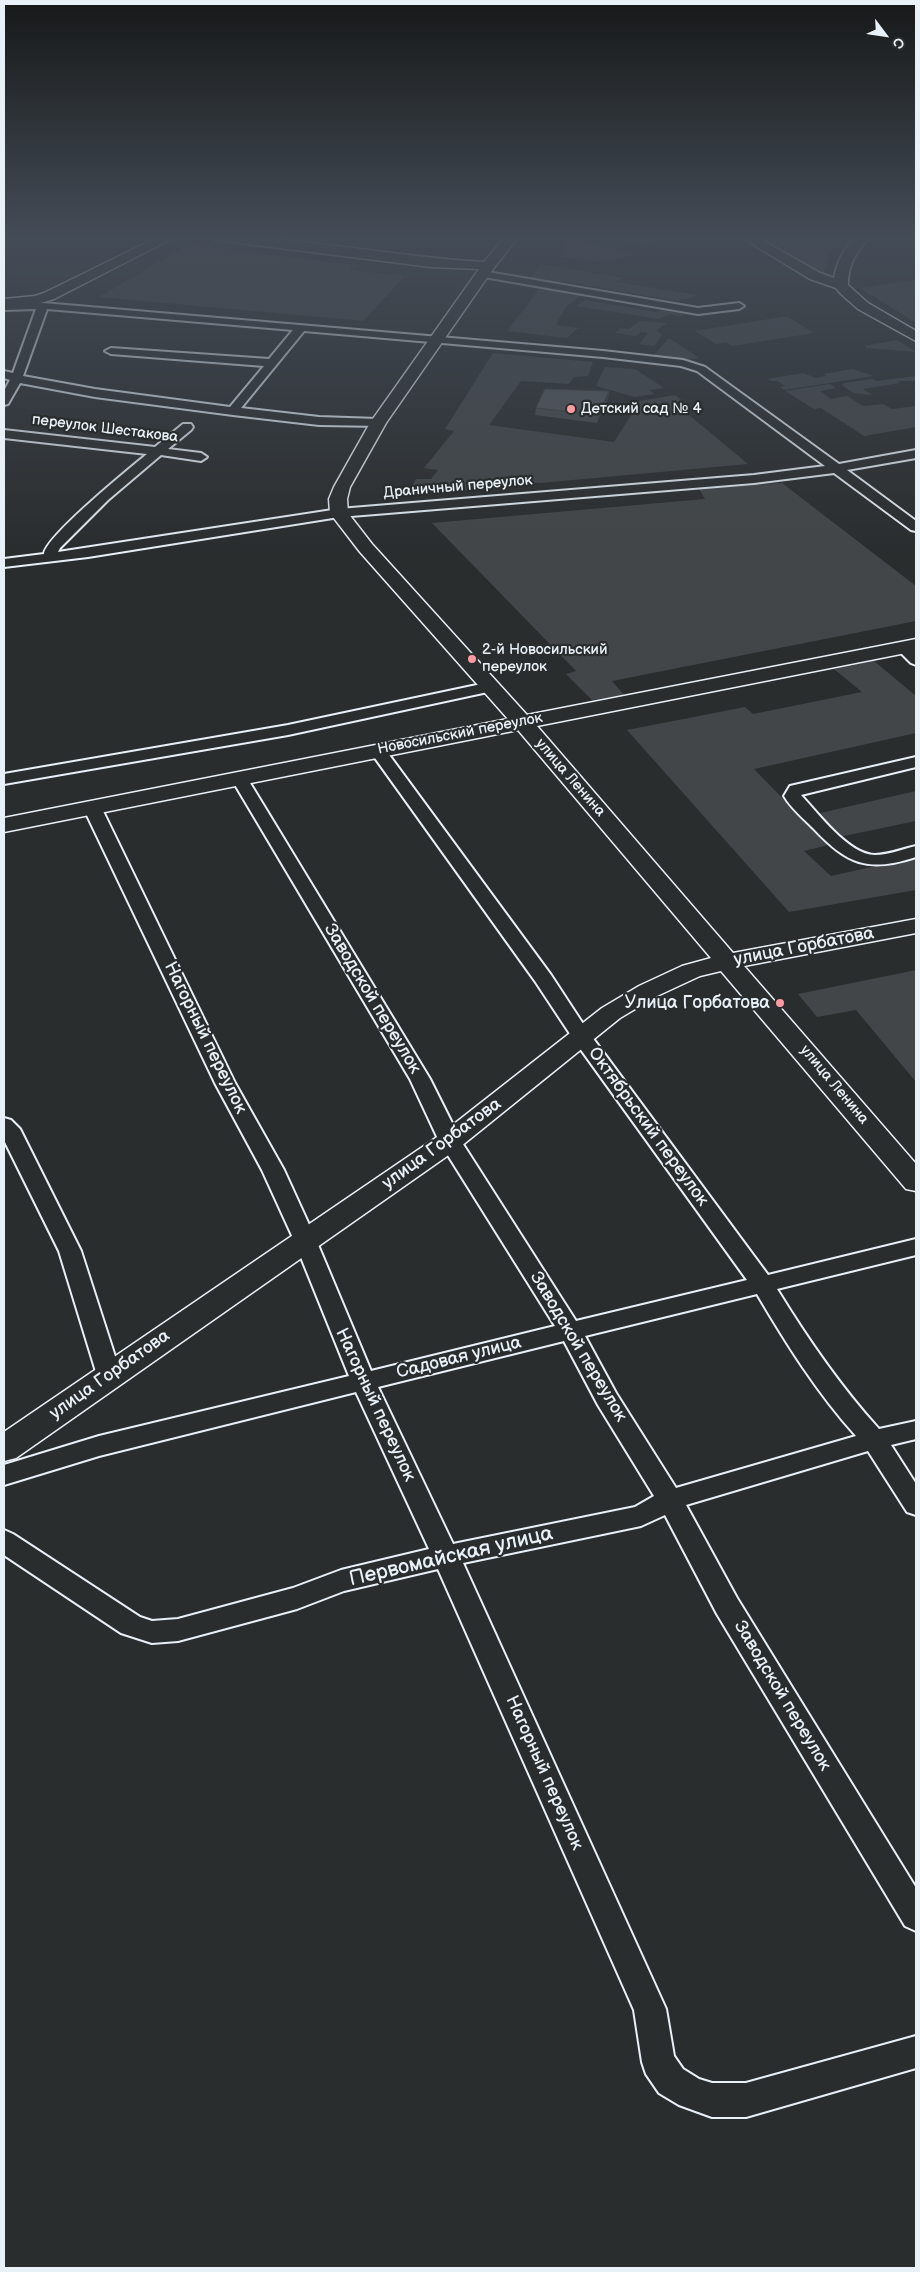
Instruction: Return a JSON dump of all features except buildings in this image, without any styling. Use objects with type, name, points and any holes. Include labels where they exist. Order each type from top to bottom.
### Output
[{"type":"main road","points":[[339,513],[338,499],[342,487],[378,423],[436,342]]},
{"type":"main road","name":"улица Ленина","points":[[339,513],[366,548],[522,722],[729,961],[916,1182]]},
{"type":"main road","name":"Новосильский переулок","points":[[4,825],[522,722],[912,651]]},
{"type":"main road","name":"улица Горбатова","points":[[4,1448],[450,1142],[611,1013],[655,987],[692,971],[729,961],[916,926]]},
{"type":"street","points":[[4,401],[17,378],[30,342]]},
{"type":"street","points":[[233,411],[289,342]]},
{"type":"street","points":[[469,342],[683,363],[701,369],[733,391],[834,469],[916,527]]},
{"type":"street","points":[[111,351],[272,363]]},
{"type":"street","points":[[4,374],[95,393],[319,421],[378,423]]},
{"type":"street","points":[[51,557],[50,550],[103,497],[187,427]]},
{"type":"street","name":"переулок Шестакова","points":[[4,434],[88,442],[201,457]]},
{"type":"street","name":"Драничный переулок","points":[[4,563],[140,545],[339,513],[754,479],[834,469],[916,454]]},
{"type":"street","points":[[4,779],[288,730],[491,687]]},
{"type":"street","name":"Октябрьский переулок","points":[[378,751],[544,979],[581,1036],[762,1283],[793,1335],[849,1412],[874,1440],[916,1505]]},
{"type":"street","points":[[916,762],[796,790],[792,796],[824,829],[851,853],[860,858],[884,860],[916,851]]},
{"type":"street","name":"Заводской переулок","points":[[240,778],[420,1079],[450,1142],[570,1331],[607,1399],[670,1500],[727,1606],[916,1916]]},
{"type":"street","name":"Нагорный переулок","points":[[92,807],[225,1083],[273,1170],[305,1240],[346,1343],[386,1434],[446,1556],[650,2008],[658,2062],[671,2081],[691,2093],[712,2100],[746,2100],[916,2052]]},
{"type":"street","points":[[4,1125],[10,1129],[70,1251],[109,1375]]},
{"type":"street","name":"Садовая улица","points":[[4,1475],[99,1446],[916,1247]]},
{"type":"street","name":"Первомайская улица","points":[[4,1541],[131,1625],[152,1632],[178,1630],[297,1598],[341,1581],[446,1556],[641,1516],[670,1500],[874,1440],[916,1430]]},
{"type":"shaded area","points":[[641,342],[657,342],[654,346],[639,344]]},
{"type":"shaded area","points":[[665,342],[675,342],[699,358],[683,361],[652,357]]},
{"type":"shaded area","points":[[726,342],[757,342],[732,346]]},
{"type":"shaded area","points":[[886,342],[900,342],[916,352],[867,348],[864,346]]},
{"type":"shaded area","points":[[493,353],[593,362],[588,376],[574,377],[569,384],[521,381],[489,425],[614,442],[640,401],[675,395],[685,403],[677,405],[748,464],[540,483],[507,480],[500,489],[440,492],[410,489],[416,479],[431,479],[438,470],[424,468],[454,431],[445,429]]},
{"type":"shaded area","points":[[605,367],[635,369],[664,388],[650,390],[654,394],[635,397],[596,386]]},
{"type":"shaded area","points":[[852,369],[874,376],[784,390],[780,387],[785,386],[777,381],[767,379],[803,373],[816,378],[826,376],[824,374]]},
{"type":"shaded area","points":[[916,376],[916,381],[898,381],[900,383],[863,389],[872,395],[853,393],[842,385],[872,379],[877,381]]},
{"type":"shaded area","points":[[830,384],[836,388],[820,391],[831,399],[847,396],[863,406],[883,404],[892,409],[916,406],[916,427],[864,436],[821,408],[814,409],[785,391]]},
{"type":"shaded area","points":[[782,483],[916,586],[916,621],[612,681],[624,695],[592,700],[566,674],[576,671],[432,523],[705,499],[699,489]]},
{"type":"shaded area","points":[[874,661],[916,696],[916,733],[754,769],[828,845],[804,851],[831,876],[916,857],[916,890],[789,912],[627,730],[745,707],[753,714],[862,692],[834,669]]},
{"type":"shaded area","points":[[916,791],[916,821],[839,837],[816,814]]},
{"type":"shaded area","points":[[916,970],[916,1082],[856,1010],[817,1017],[798,994]]},
{"type":"place","name":"Детский сад № 4","points":[[571,409]]},
{"type":"place","name":"2-й Новосильский переулок","points":[[472,659]]},
{"type":"place","name":"Улица Горбатова","points":[[780,1003]]}]
